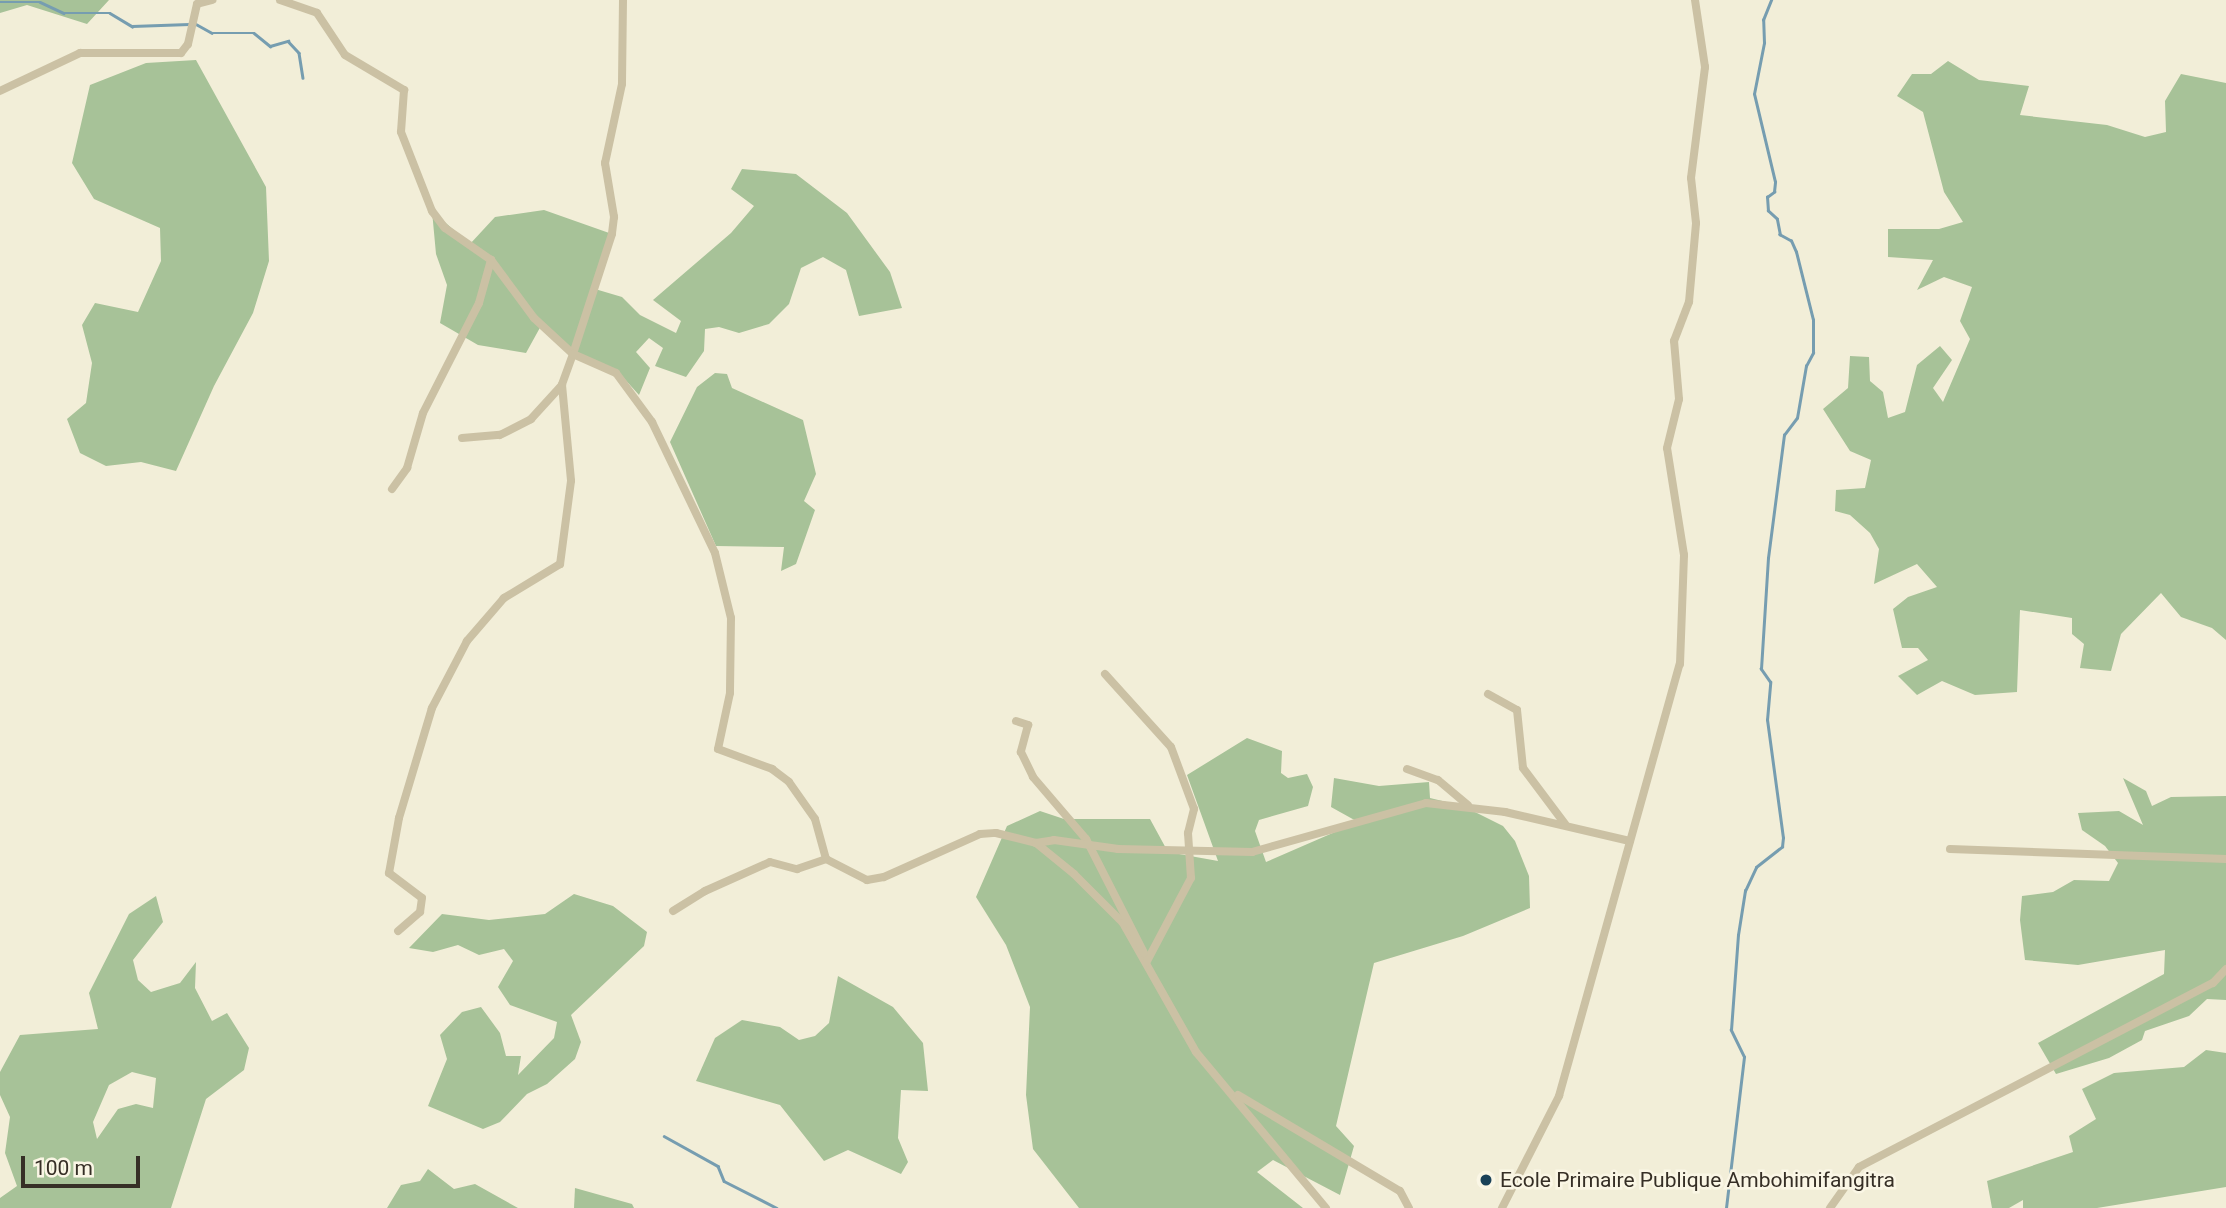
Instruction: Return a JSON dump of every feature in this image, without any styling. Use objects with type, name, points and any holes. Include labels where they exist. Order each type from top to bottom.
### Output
[{"type":"street","points":[[0,91],[80,54],[181,54],[197,4],[212,0]]},
{"type":"street","points":[[280,0],[317,13],[345,55],[404,90],[401,131],[432,211],[445,228],[491,260],[534,318],[573,354],[616,373],[647,414],[677,466],[715,553],[731,618],[730,693],[718,749],[772,769],[789,782],[815,819],[826,859]]},
{"type":"street","points":[[462,438],[500,435],[531,419],[562,385],[612,234],[614,217],[605,163],[623,76],[624,0]]},
{"type":"street","points":[[1502,1208],[1559,1096],[1679,664],[1684,555],[1667,448],[1679,399],[1674,341],[1689,302],[1696,223],[1691,178],[1704,68],[1695,0]]},
{"type":"street","points":[[392,489],[407,468],[423,413],[479,303],[491,260]]},
{"type":"street","points":[[398,931],[420,912],[422,898],[389,873],[399,818],[432,708],[467,641],[504,598],[560,564],[571,481],[562,385]]},
{"type":"street","points":[[1105,674],[1171,747],[1194,809],[1188,834],[1191,853],[1185,893],[1146,963]]},
{"type":"street","points":[[1488,694],[1517,710],[1522,768],[1566,825]]},
{"type":"street","points":[[1016,721],[1028,725],[1021,751],[1033,777],[1065,809],[1091,846],[1140,939],[1146,963]]},
{"type":"street","points":[[1407,769],[1438,780],[1468,805]]},
{"type":"street","points":[[673,911],[705,891],[770,862],[797,869],[826,859],[867,880],[884,877],[980,834],[996,833],[1036,843],[1054,840],[1091,846],[1191,853],[1267,851],[1426,803],[1468,805],[1630,841]]},
{"type":"street","points":[[1036,843],[1123,923],[1188,1041],[1326,1208]]},
{"type":"street","points":[[1950,849],[2226,859]]},
{"type":"street","points":[[1830,1208],[1859,1167],[2213,984],[2226,969]]},
{"type":"street","points":[[1229,1090],[1400,1191],[1409,1208]]},
{"type":"green space","points":[[0,0],[109,0],[87,24],[27,5],[0,13]]},
{"type":"green space","points":[[196,60],[266,187],[269,261],[253,313],[214,386],[176,471],[141,462],[106,466],[80,453],[67,419],[86,403],[92,363],[82,325],[95,303],[138,312],[161,261],[160,228],[94,199],[72,163],[90,85],[146,63]]},
{"type":"green space","points":[[1948,61],[1979,80],[2029,86],[2020,115],[2107,125],[2145,137],[2166,132],[2165,101],[2181,74],[2226,83],[2226,640],[2212,628],[2181,617],[2161,593],[2121,634],[2111,671],[2080,668],[2084,644],[2072,634],[2072,618],[2020,610],[2017,692],[1975,695],[1942,681],[1917,695],[1898,676],[1928,660],[1918,648],[1902,648],[1893,609],[1908,597],[1937,587],[1917,564],[1874,584],[1879,549],[1870,533],[1850,515],[1835,511],[1836,490],[1865,488],[1871,460],[1850,451],[1823,409],[1848,388],[1850,356],[1869,357],[1870,381],[1883,392],[1888,418],[1905,412],[1917,365],[1940,346],[1952,360],[1933,388],[1943,402],[1970,339],[1960,321],[1972,287],[1944,277],[1917,290],[1933,260],[1888,257],[1888,229],[1939,229],[1963,222],[1944,192],[1923,112],[1897,96],[1912,74],[1931,74]]},
{"type":"green space","points":[[742,169],[796,174],[847,213],[890,272],[902,308],[859,316],[846,270],[823,257],[801,268],[789,304],[769,324],[739,333],[719,327],[705,329],[704,351],[686,377],[655,366],[663,348],[649,338],[636,352],[650,368],[639,395],[621,375],[583,359],[542,324],[526,353],[478,345],[440,323],[447,285],[436,254],[432,211],[470,244],[495,217],[544,210],[612,234],[595,289],[622,297],[640,315],[676,333],[681,321],[653,300],[731,233],[754,206],[731,189]]},
{"type":"green space","points":[[715,373],[727,374],[732,388],[803,420],[816,474],[804,501],[815,510],[796,564],[781,571],[784,547],[716,546],[670,442],[697,387]]},
{"type":"green space","points":[[1247,738],[1282,751],[1281,773],[1288,778],[1307,774],[1313,787],[1308,806],[1259,820],[1255,831],[1266,862],[1358,822],[1331,807],[1334,778],[1379,786],[1429,782],[1430,798],[1463,806],[1503,826],[1515,841],[1529,876],[1530,908],[1463,936],[1374,963],[1336,1126],[1354,1146],[1340,1195],[1273,1160],[1257,1172],[1303,1208],[1079,1208],[1033,1149],[1026,1095],[1030,1007],[1006,945],[976,897],[1007,826],[1040,811],[1064,819],[1150,819],[1168,852],[1218,861],[1187,775]]},
{"type":"green space","points":[[2123,778],[2146,791],[2152,806],[2171,797],[2226,796],[2226,1000],[2207,999],[2189,1016],[2145,1031],[2142,1040],[2109,1058],[2056,1074],[2038,1043],[2164,974],[2165,950],[2078,965],[2025,960],[2020,920],[2022,896],[2053,892],[2074,880],[2109,881],[2118,863],[2105,846],[2082,830],[2078,813],[2119,811],[2143,825]]},
{"type":"green space","points":[[574,894],[613,906],[647,932],[644,946],[571,1015],[581,1042],[575,1059],[547,1084],[527,1094],[500,1122],[483,1129],[428,1106],[447,1059],[440,1035],[462,1012],[481,1007],[500,1033],[506,1056],[521,1056],[518,1075],[554,1038],[557,1022],[510,1005],[498,987],[513,961],[504,949],[479,955],[458,945],[433,952],[409,948],[442,914],[489,920],[545,914]]},
{"type":"green space","points":[[156,896],[163,922],[133,960],[138,980],[151,992],[180,983],[196,962],[195,988],[212,1021],[227,1013],[249,1048],[244,1070],[206,1099],[171,1208],[0,1208],[0,1198],[17,1186],[5,1153],[10,1117],[0,1095],[0,1072],[20,1035],[98,1029],[89,993],[129,914]],"holes":[[[132,1072],[156,1078],[153,1108],[136,1104],[118,1109],[97,1139],[93,1122],[109,1085]]]},
{"type":"green space","points":[[838,976],[893,1007],[923,1043],[928,1091],[901,1090],[898,1138],[908,1162],[901,1174],[848,1150],[824,1161],[780,1105],[696,1081],[715,1038],[742,1020],[780,1027],[799,1040],[815,1036],[829,1023]]},
{"type":"green space","points":[[2206,1050],[2226,1053],[2226,1187],[2097,1208],[2023,1208],[2023,1200],[2009,1208],[1992,1208],[1987,1181],[2073,1152],[2069,1136],[2096,1119],[2082,1089],[2114,1073],[2184,1067]]},
{"type":"green space","points":[[428,1169],[454,1189],[475,1184],[518,1208],[387,1208],[401,1185],[420,1181]]},
{"type":"green space","points":[[575,1188],[632,1204],[634,1208],[574,1208]]},
{"type":"waterway","points":[[1726,1208],[1744,1057],[1731,1030],[1738,935],[1745,891],[1756,867],[1782,847],[1783,838],[1767,720],[1770,682],[1761,669],[1768,558],[1784,435],[1797,418],[1806,366],[1813,353],[1813,320],[1796,252],[1791,241],[1780,235],[1777,219],[1768,211],[1767,197],[1774,192],[1775,182],[1754,94],[1764,43],[1763,20],[1771,0]]},
{"type":"waterway","points":[[0,2],[40,2],[64,13],[110,13],[132,26],[189,24]]},
{"type":"waterway","points":[[196,24],[212,33],[254,33],[270,46],[288,41],[299,53],[303,78]]},
{"type":"waterway","points":[[664,1136],[718,1166],[724,1181],[777,1208]]},
{"type":"place","name":"Ecole Primaire Publique Ambohimifangitra","points":[[1486,1180]]}]
